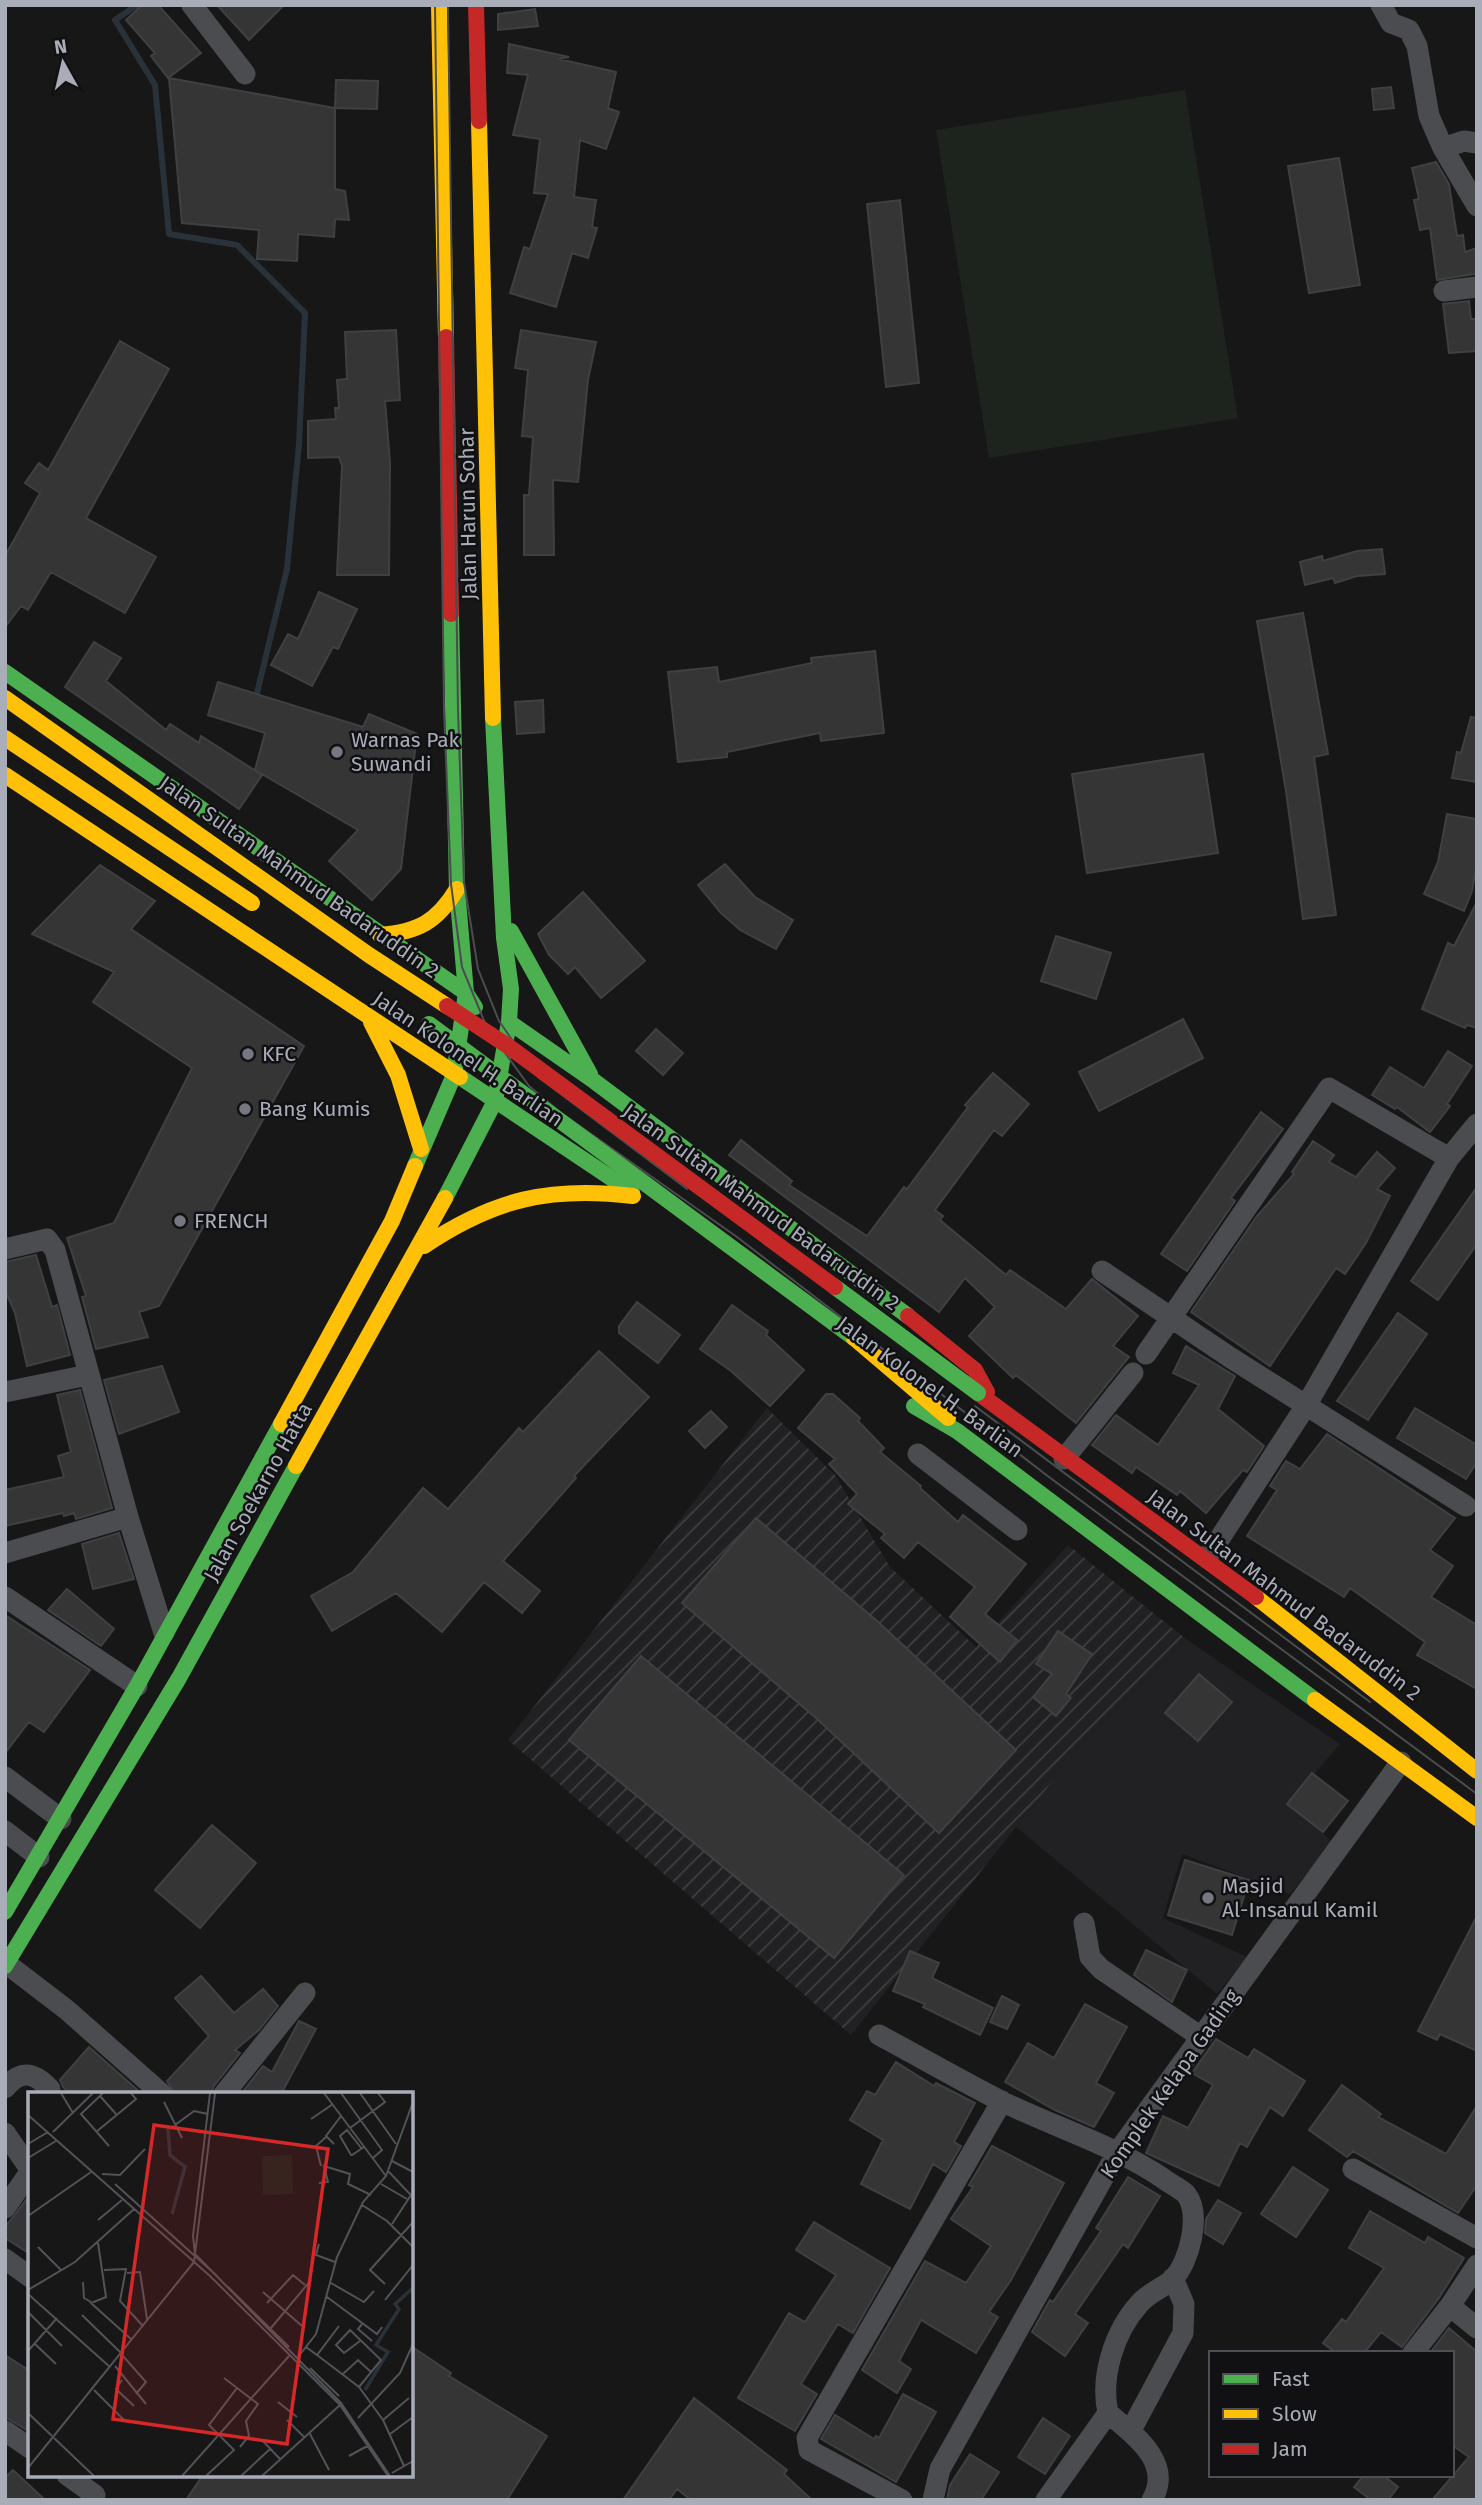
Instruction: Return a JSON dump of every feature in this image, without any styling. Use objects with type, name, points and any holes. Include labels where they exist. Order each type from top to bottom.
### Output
[{"type":"highway","name":"Jalan Harun Sohar","points":[[439,5],[457,888],[466,993]]},
{"type":"highway","name":"Jalan Harun Sohar","points":[[476,5],[494,750],[502,914],[511,989],[509,1022]]},
{"type":"highway","points":[[5,672],[466,993],[478,1011],[485,1034],[495,1078],[495,1101]]},
{"type":"highway","name":"Jalan Sultan Mahmud Badaruddin 2","points":[[5,698],[369,955],[508,1046],[993,1403],[1064,1459],[1207,1558],[1475,1765]]},
{"type":"highway","points":[[5,738],[268,914]]},
{"type":"highway","name":"Jalan Kolonel H. Barlian","points":[[5,775],[322,977],[369,1019],[639,1197],[820,1334]]},
{"type":"highway","points":[[380,935],[425,927],[443,915],[457,888]]},
{"type":"highway","points":[[502,914],[594,1081],[570,1085],[560,1095],[553,1106],[551,1139]]},
{"type":"highway","points":[[343,960],[351,939],[352,916]]},
{"type":"highway","name":"Jalan Soekarno Hatta","points":[[5,1912],[137,1686],[392,1221],[454,1075],[466,993]]},
{"type":"highway","points":[[415,1014],[838,1324],[953,1425]]},
{"type":"highway","points":[[369,1019],[398,1075],[421,1149]]},
{"type":"highway","points":[[454,1075],[471,1046],[495,1026],[509,1022]]},
{"type":"highway","name":"Jalan Kolonel H. Barlian","points":[[509,1022],[594,1081],[948,1346],[975,1370],[993,1403]]},
{"type":"highway","name":"Jalan Soekarno Hatta","points":[[6,1965],[179,1678],[418,1250],[495,1101],[509,1022]]},
{"type":"highway","points":[[418,1250],[456,1223],[524,1196],[581,1191],[639,1197]]},
{"type":"highway","name":"Jalan Kolonel H. Barlian","points":[[852,1359],[907,1401],[953,1425],[1264,1663],[1477,1818]]},
{"type":"street","points":[[192,5],[245,74]]},
{"type":"street","points":[[1381,5],[1391,23],[1409,30],[1418,46],[1429,116],[1443,148],[1477,206]]},
{"type":"street","points":[[1443,148],[1464,141],[1477,143]]},
{"type":"street","points":[[1444,291],[1477,287]]},
{"type":"street","points":[[1146,1354],[1329,1087],[1449,1158]]},
{"type":"street","points":[[1207,1558],[1307,1404],[1449,1158],[1477,1124]]},
{"type":"street","points":[[5,1249],[40,1239],[52,1243],[128,1517],[164,1633]]},
{"type":"street","points":[[1102,1271],[1466,1506]]},
{"type":"street","points":[[1064,1459],[1133,1373]]},
{"type":"street","points":[[5,1392],[88,1375]]},
{"type":"street","points":[[952,1480],[980,1448]]},
{"type":"street","points":[[918,1454],[1017,1530]]},
{"type":"street","points":[[5,1553],[128,1517]]},
{"type":"street","points":[[5,1597],[137,1686]]},
{"type":"street","name":"Komplek Kelapa Gading","points":[[933,2500],[940,2469],[1116,2153],[1401,1762]]},
{"type":"street","points":[[5,1777],[61,1819]]},
{"type":"street","points":[[5,1831],[39,1857]]},
{"type":"street","points":[[1084,1923],[1090,1958],[1101,1969],[1201,2037]]},
{"type":"street","points":[[6,1965],[67,2010],[160,2092]]},
{"type":"street","points":[[226,2092],[305,1993]]},
{"type":"street","points":[[879,2035],[1002,2101],[1153,2172],[1186,2195],[1191,2207],[1186,2260],[1173,2278],[1139,2303],[1129,2318],[1108,2365],[1105,2381],[1108,2413],[1046,2500]]},
{"type":"street","points":[[5,2088],[16,2076],[28,2073],[41,2079],[50,2089]]},
{"type":"street","points":[[902,2500],[809,2449],[807,2438],[1002,2101]]},
{"type":"street","points":[[5,2133],[28,2168]]},
{"type":"street","points":[[1353,2169],[1477,2238]]},
{"type":"street","points":[[5,2207],[28,2174]]},
{"type":"street","points":[[5,2259],[28,2276]]},
{"type":"street","points":[[1415,2351],[1450,2306],[1477,2265]]},
{"type":"street","points":[[1131,2430],[1183,2333],[1184,2304],[1173,2278]]},
{"type":"street","points":[[1450,2306],[1477,2328]]},
{"type":"street","points":[[1108,2413],[1131,2430],[1151,2453],[1157,2467],[1158,2482],[1152,2500]]},
{"type":"street","points":[[5,2431],[28,2447]]},
{"type":"street","points":[[70,2477],[95,2495]]},
{"type":"shaded area","points":[[1185,90],[1238,418],[989,458],[936,130]]},
{"type":"shaded area","points":[[767,1408],[835,1475],[890,1567],[976,1647],[1068,1545],[1186,1639],[1082,1744],[851,2035],[508,1740]]},
{"type":"shaded area","points":[[1186,1639],[1340,1744],[1288,1805],[1333,1842],[1290,1894],[1182,1854],[1163,1918],[1247,1957],[1217,1994],[1016,1827],[1082,1744]]},
{"type":"building","points":[[142,5],[158,5],[201,53],[168,78],[151,56],[155,53],[126,20]]},
{"type":"building","points":[[217,5],[284,5],[249,40]]},
{"type":"building","points":[[535,9],[538,26],[498,30],[498,14]]},
{"type":"building","points":[[509,44],[569,57],[559,59],[616,72],[608,108],[619,112],[606,149],[580,140],[574,197],[596,200],[592,227],[597,228],[588,258],[572,253],[556,307],[510,293],[524,247],[530,249],[548,194],[534,193],[540,139],[513,135],[528,75],[507,73]]},
{"type":"building","points":[[169,78],[335,108],[335,189],[345,191],[349,220],[335,219],[334,237],[298,234],[297,261],[257,259],[259,230],[182,223]]},
{"type":"building","points":[[336,80],[378,81],[377,109],[335,108]]},
{"type":"building","points":[[1391,87],[1394,108],[1374,110],[1372,89]]},
{"type":"building","points":[[1339,158],[1360,285],[1309,293],[1288,166]]},
{"type":"building","points":[[1436,162],[1449,184],[1457,236],[1463,235],[1465,252],[1477,248],[1477,273],[1437,280],[1430,228],[1420,230],[1414,200],[1419,199],[1412,168]]},
{"type":"building","points":[[900,200],[919,383],[886,387],[867,204]]},
{"type":"building","points":[[1469,301],[1471,319],[1477,319],[1477,351],[1449,353],[1443,304]]},
{"type":"building","points":[[396,330],[400,400],[385,401],[390,462],[389,575],[337,575],[342,466],[339,457],[308,458],[308,421],[336,419],[335,408],[339,408],[337,380],[347,379],[345,332]]},
{"type":"building","points":[[521,330],[596,342],[588,380],[578,482],[553,480],[554,555],[524,555],[524,495],[529,495],[533,437],[522,436],[528,370],[515,368]]},
{"type":"building","points":[[120,341],[169,369],[86,518],[156,557],[125,613],[51,572],[28,610],[21,606],[5,627],[5,556],[40,493],[25,483],[39,463],[48,470]]},
{"type":"building","points":[[1382,549],[1385,574],[1357,576],[1335,583],[1333,578],[1305,585],[1300,562],[1322,556],[1323,561],[1357,551]]},
{"type":"building","points":[[319,592],[357,609],[338,649],[333,647],[312,686],[271,665],[288,634],[298,639]]},
{"type":"building","points":[[1303,613],[1328,754],[1314,757],[1336,915],[1303,919],[1286,791],[1257,621]]},
{"type":"building","points":[[94,642],[121,658],[106,681],[166,730],[170,724],[199,743],[201,736],[262,775],[239,809],[65,687]]},
{"type":"building","points":[[875,651],[884,733],[821,741],[820,733],[727,752],[727,757],[678,762],[668,672],[717,667],[719,682],[812,663],[811,658]]},
{"type":"building","name":"Warnas Pak Suwandi","points":[[218,682],[363,727],[369,714],[417,734],[401,869],[372,900],[329,861],[358,830],[255,770],[265,733],[208,715]]},
{"type":"building","points":[[543,700],[544,732],[517,734],[515,702]]},
{"type":"building","points":[[1471,717],[1477,718],[1477,782],[1452,778],[1457,752],[1461,753]]},
{"type":"building","points":[[1203,754],[1218,853],[1087,873],[1072,774]]},
{"type":"building","points":[[1447,814],[1477,819],[1477,862],[1472,891],[1464,911],[1424,894],[1438,862]]},
{"type":"building","points":[[725,864],[755,897],[793,920],[776,949],[740,930],[720,912],[698,885]]},
{"type":"building","points":[[100,865],[155,901],[131,929],[304,1046],[159,1306],[139,1312],[148,1337],[96,1349],[82,1297],[86,1296],[67,1238],[114,1223],[192,1068],[93,1002],[114,972],[32,934]]},
{"type":"building","points":[[583,892],[645,961],[601,998],[575,967],[568,974],[549,955],[538,934]]},
{"type":"building","points":[[1477,902],[1477,1028],[1467,1025],[1465,1028],[1422,1009],[1448,943],[1454,946]]},
{"type":"building","points":[[1056,936],[1111,953],[1096,999],[1041,981]]},
{"type":"building","points":[[1183,1019],[1203,1058],[1099,1111],[1079,1072]]},
{"type":"building","points":[[656,1029],[683,1053],[663,1075],[636,1051]]},
{"type":"building","points":[[1448,1051],[1472,1066],[1447,1104],[1450,1106],[1430,1132],[1397,1107],[1395,1109],[1372,1095],[1390,1067],[1424,1088]]},
{"type":"building","points":[[993,1073],[1029,1104],[1002,1136],[994,1130],[935,1210],[943,1216],[940,1220],[1006,1275],[1010,1270],[1066,1309],[1092,1279],[1138,1316],[1113,1346],[1129,1357],[1076,1423],[1016,1375],[1013,1378],[969,1336],[995,1307],[965,1278],[939,1312],[729,1155],[741,1140],[792,1181],[789,1185],[867,1236],[904,1187],[907,1189],[968,1107],[965,1105]]},
{"type":"building","points":[[1261,1112],[1283,1129],[1231,1198],[1235,1201],[1187,1271],[1161,1254]]},
{"type":"building","points":[[1313,1141],[1334,1155],[1329,1162],[1356,1177],[1377,1152],[1395,1168],[1377,1189],[1390,1196],[1366,1243],[1345,1274],[1336,1268],[1270,1366],[1191,1312],[1257,1216],[1294,1174],[1292,1172]]},
{"type":"building","points":[[1477,1187],[1477,1244],[1438,1300],[1411,1281]]},
{"type":"building","points":[[36,1255],[52,1307],[57,1305],[70,1355],[27,1366],[15,1313],[5,1290],[5,1262]]},
{"type":"building","points":[[637,1302],[680,1335],[658,1363],[619,1333],[619,1326]]},
{"type":"building","points":[[732,1305],[768,1331],[766,1335],[804,1370],[770,1406],[731,1371],[700,1349]]},
{"type":"building","points":[[1398,1313],[1427,1334],[1368,1420],[1337,1401]]},
{"type":"building","points":[[1186,1346],[1235,1376],[1218,1409],[1264,1446],[1247,1472],[1243,1470],[1206,1513],[1180,1491],[1177,1495],[1136,1467],[1132,1473],[1092,1445],[1116,1415],[1158,1445],[1199,1385],[1173,1373]]},
{"type":"building","points":[[599,1351],[649,1397],[574,1476],[576,1478],[503,1561],[540,1591],[522,1613],[484,1582],[442,1632],[396,1593],[332,1631],[311,1596],[353,1572],[423,1488],[448,1509],[519,1428],[523,1432]]},
{"type":"building","points":[[162,1366],[179,1412],[119,1434],[104,1380]]},
{"type":"building","points":[[80,1390],[112,1508],[76,1519],[74,1513],[64,1516],[63,1513],[5,1526],[5,1490],[64,1477],[58,1456],[71,1452],[57,1395]]},
{"type":"building","points":[[826,1394],[833,1394],[860,1418],[858,1421],[884,1448],[880,1452],[958,1522],[963,1515],[1026,1564],[985,1614],[1017,1640],[1000,1662],[950,1617],[975,1587],[918,1542],[904,1558],[881,1538],[885,1534],[848,1504],[857,1494],[829,1464],[835,1459],[798,1428]]},
{"type":"building","points":[[1415,1408],[1477,1445],[1477,1462],[1466,1479],[1397,1438]]},
{"type":"building","points":[[711,1411],[727,1427],[705,1448],[689,1431]]},
{"type":"building","points":[[1327,1434],[1455,1518],[1430,1550],[1453,1566],[1431,1597],[1477,1625],[1477,1689],[1417,1655],[1425,1642],[1350,1588],[1344,1597],[1247,1536],[1277,1490],[1270,1486],[1286,1461],[1300,1469]]},
{"type":"building","points":[[756,1518],[876,1620],[1016,1750],[939,1833],[816,1718],[682,1603]]},
{"type":"building","points":[[119,1533],[134,1579],[93,1589],[82,1544]]},
{"type":"building","points":[[67,1589],[114,1629],[101,1646],[48,1610]]},
{"type":"building","points":[[5,1615],[90,1670],[44,1732],[29,1722],[5,1753]]},
{"type":"building","points":[[1058,1631],[1092,1654],[1066,1694],[1071,1698],[1056,1716],[1033,1697],[1052,1674],[1036,1664]]},
{"type":"building","points":[[641,1656],[904,1875],[834,1958],[569,1740]]},
{"type":"building","points":[[1199,1674],[1232,1702],[1198,1741],[1165,1713]]},
{"type":"building","points":[[1312,1773],[1348,1801],[1323,1832],[1287,1804]]},
{"type":"building","points":[[212,1825],[256,1863],[200,1928],[155,1890]]},
{"type":"building","name":"Masjid Al-Insanul Kamil","points":[[1185,1860],[1249,1880],[1232,1935],[1168,1915]]},
{"type":"building","points":[[1477,1916],[1477,2051],[1440,2034],[1437,2040],[1418,2031]]},
{"type":"building","points":[[1146,1950],[1187,1970],[1172,2002],[1134,1975]]},
{"type":"building","points":[[910,1951],[939,1963],[932,1978],[993,2008],[980,2035],[923,2007],[925,2004],[893,1991]]},
{"type":"building","points":[[201,1976],[234,2013],[263,1989],[278,2006],[259,2030],[235,2050],[240,2053],[212,2092],[174,2092],[167,2081],[209,2036],[175,1998]]},
{"type":"building","points":[[1002,1996],[1019,2005],[1007,2029],[990,2022]]},
{"type":"building","points":[[1085,2004],[1127,2027],[1096,2083],[1114,2093],[1094,2127],[1055,2110],[1005,2082],[1028,2043],[1054,2058]]},
{"type":"building","points":[[299,2021],[316,2029],[282,2092],[243,2092],[263,2066],[272,2072]]},
{"type":"building","points":[[1216,2039],[1248,2058],[1254,2049],[1305,2081],[1283,2116],[1270,2107],[1247,2147],[1240,2143],[1219,2186],[1146,2153],[1163,2116],[1188,2128],[1213,2085],[1192,2073]]},
{"type":"building","points":[[89,2047],[140,2092],[68,2092],[60,2080]]},
{"type":"building","points":[[896,2062],[934,2086],[936,2083],[975,2103],[954,2142],[961,2146],[946,2172],[933,2164],[910,2209],[861,2184],[883,2140],[850,2120],[867,2091],[875,2095]]},
{"type":"building","points":[[1342,2085],[1381,2114],[1378,2117],[1446,2154],[1477,2106],[1477,2185],[1458,2213],[1353,2151],[1347,2157],[1309,2130]]},
{"type":"building","points":[[992,2146],[1064,2183],[1011,2280],[989,2312],[998,2317],[976,2353],[921,2320],[899,2361],[911,2369],[897,2393],[862,2370],[925,2261],[966,2283],[991,2246],[951,2219],[973,2187],[969,2185]]},
{"type":"building","points":[[1293,2167],[1328,2190],[1296,2237],[1261,2214]]},
{"type":"building","points":[[1128,2177],[1160,2196],[1128,2248],[1123,2244],[1075,2314],[1088,2323],[1065,2356],[1032,2332],[1050,2300],[1053,2302],[1101,2231],[1096,2228]]},
{"type":"building","points":[[28,2198],[28,2253],[5,2238],[5,2227]]},
{"type":"building","points":[[1218,2200],[1241,2213],[1223,2244],[1205,2233],[1206,2219]]},
{"type":"building","points":[[1370,2211],[1425,2243],[1428,2237],[1464,2258],[1439,2298],[1402,2347],[1381,2332],[1366,2351],[1333,2351],[1323,2343],[1342,2319],[1346,2322],[1384,2268],[1349,2248]]},
{"type":"building","points":[[814,2222],[890,2268],[853,2333],[838,2324],[801,2384],[817,2394],[795,2431],[738,2398],[789,2313],[805,2322],[836,2275],[796,2250]]},
{"type":"building","points":[[1449,2328],[1477,2352],[1477,2500],[1432,2500],[1469,2457],[1454,2446],[1454,2351],[1432,2351]]},
{"type":"building","points":[[413,2347],[451,2373],[449,2376],[547,2436],[507,2500],[186,2500],[202,2477],[413,2477]]},
{"type":"building","points":[[5,2355],[28,2370],[28,2431],[5,2417]]},
{"type":"building","points":[[903,2394],[936,2412],[896,2482],[821,2439],[835,2415],[874,2439],[876,2436],[879,2438]]},
{"type":"building","points":[[694,2398],[787,2470],[784,2474],[812,2500],[691,2500],[677,2489],[669,2500],[623,2500]]},
{"type":"building","points":[[1043,2418],[1070,2436],[1045,2474],[1018,2457]]},
{"type":"building","points":[[970,2454],[999,2472],[981,2500],[947,2500],[950,2485]]},
{"type":"building","points":[[13,2470],[45,2500],[5,2500],[5,2478]]},
{"type":"building","points":[[1362,2477],[1386,2477],[1398,2487],[1388,2500],[1371,2500],[1354,2487]]},
{"type":"waterway","points":[[137,5],[115,20],[155,85],[169,234],[237,245],[305,313],[299,444],[287,569],[255,701]]},
{"type":"tram line","points":[[435,5],[444,710],[451,884],[462,967],[487,1028],[529,1086],[560,1112],[737,1237],[1049,1477],[1477,1794]]},
{"type":"tram line","points":[[448,5],[458,711],[464,882],[478,969],[499,1021],[538,1077],[687,1189]]},
{"type":"tram line","points":[[975,1406],[1370,1702]]},
{"type":"traffic: fast","points":[[415,1166],[454,1075],[466,993],[457,889],[451,614]]},
{"type":"traffic: fast","points":[[5,672],[466,993],[475,1007]]},
{"type":"traffic: fast","points":[[445,1198],[495,1101],[509,1022],[511,989],[504,938],[493,718]]},
{"type":"traffic: fast","points":[[511,931],[590,1074]]},
{"type":"traffic: fast","points":[[509,1022],[594,1081],[908,1316]]},
{"type":"traffic: fast","points":[[429,1024],[854,1338]]},
{"type":"traffic: fast","points":[[460,1077],[632,1192]]},
{"type":"traffic: fast","points":[[835,1287],[978,1393]]},
{"type":"traffic: fast","points":[[914,1406],[957,1431],[1315,1700]]},
{"type":"traffic: fast","points":[[5,1912],[137,1686],[281,1424]]},
{"type":"traffic: fast","points":[[5,1966],[179,1678],[296,1466]]},
{"type":"traffic: slow","points":[[439,5],[446,337]]},
{"type":"traffic: slow","points":[[479,121],[493,718]]},
{"type":"traffic: slow","points":[[5,698],[369,955],[447,1006]]},
{"type":"traffic: slow","points":[[5,738],[252,903]]},
{"type":"traffic: slow","points":[[5,775],[460,1077]]},
{"type":"traffic: slow","points":[[380,935],[405,931],[425,923],[442,910],[457,889]]},
{"type":"traffic: slow","points":[[371,1022],[398,1075],[421,1149]]},
{"type":"traffic: slow","points":[[281,1424],[392,1221],[415,1166]]},
{"type":"traffic: slow","points":[[424,1246],[475,1217],[524,1200],[575,1193],[633,1196]]},
{"type":"traffic: slow","points":[[296,1466],[445,1198]]},
{"type":"traffic: slow","points":[[854,1338],[948,1418]]},
{"type":"traffic: slow","points":[[1256,1597],[1477,1771]]},
{"type":"traffic: slow","points":[[1315,1700],[1477,1818]]},
{"type":"traffic: jam","points":[[476,5],[479,121]]},
{"type":"traffic: jam","points":[[446,337],[451,614]]},
{"type":"traffic: jam","points":[[447,1006],[508,1046],[835,1287]]},
{"type":"traffic: jam","points":[[908,1316],[975,1370],[987,1392]]},
{"type":"traffic: jam","points":[[978,1393],[1256,1597]]},
{"type":"place","name":"Warnas Pak Suwandi","points":[[337,752]]},
{"type":"place","name":"KFC","points":[[248,1054]]},
{"type":"place","name":"Bang Kumis","points":[[245,1109]]},
{"type":"place","name":"FRENCH","points":[[180,1221]]},
{"type":"place","name":"Masjid Al-Insanul Kamil","points":[[1208,1898]]}]
